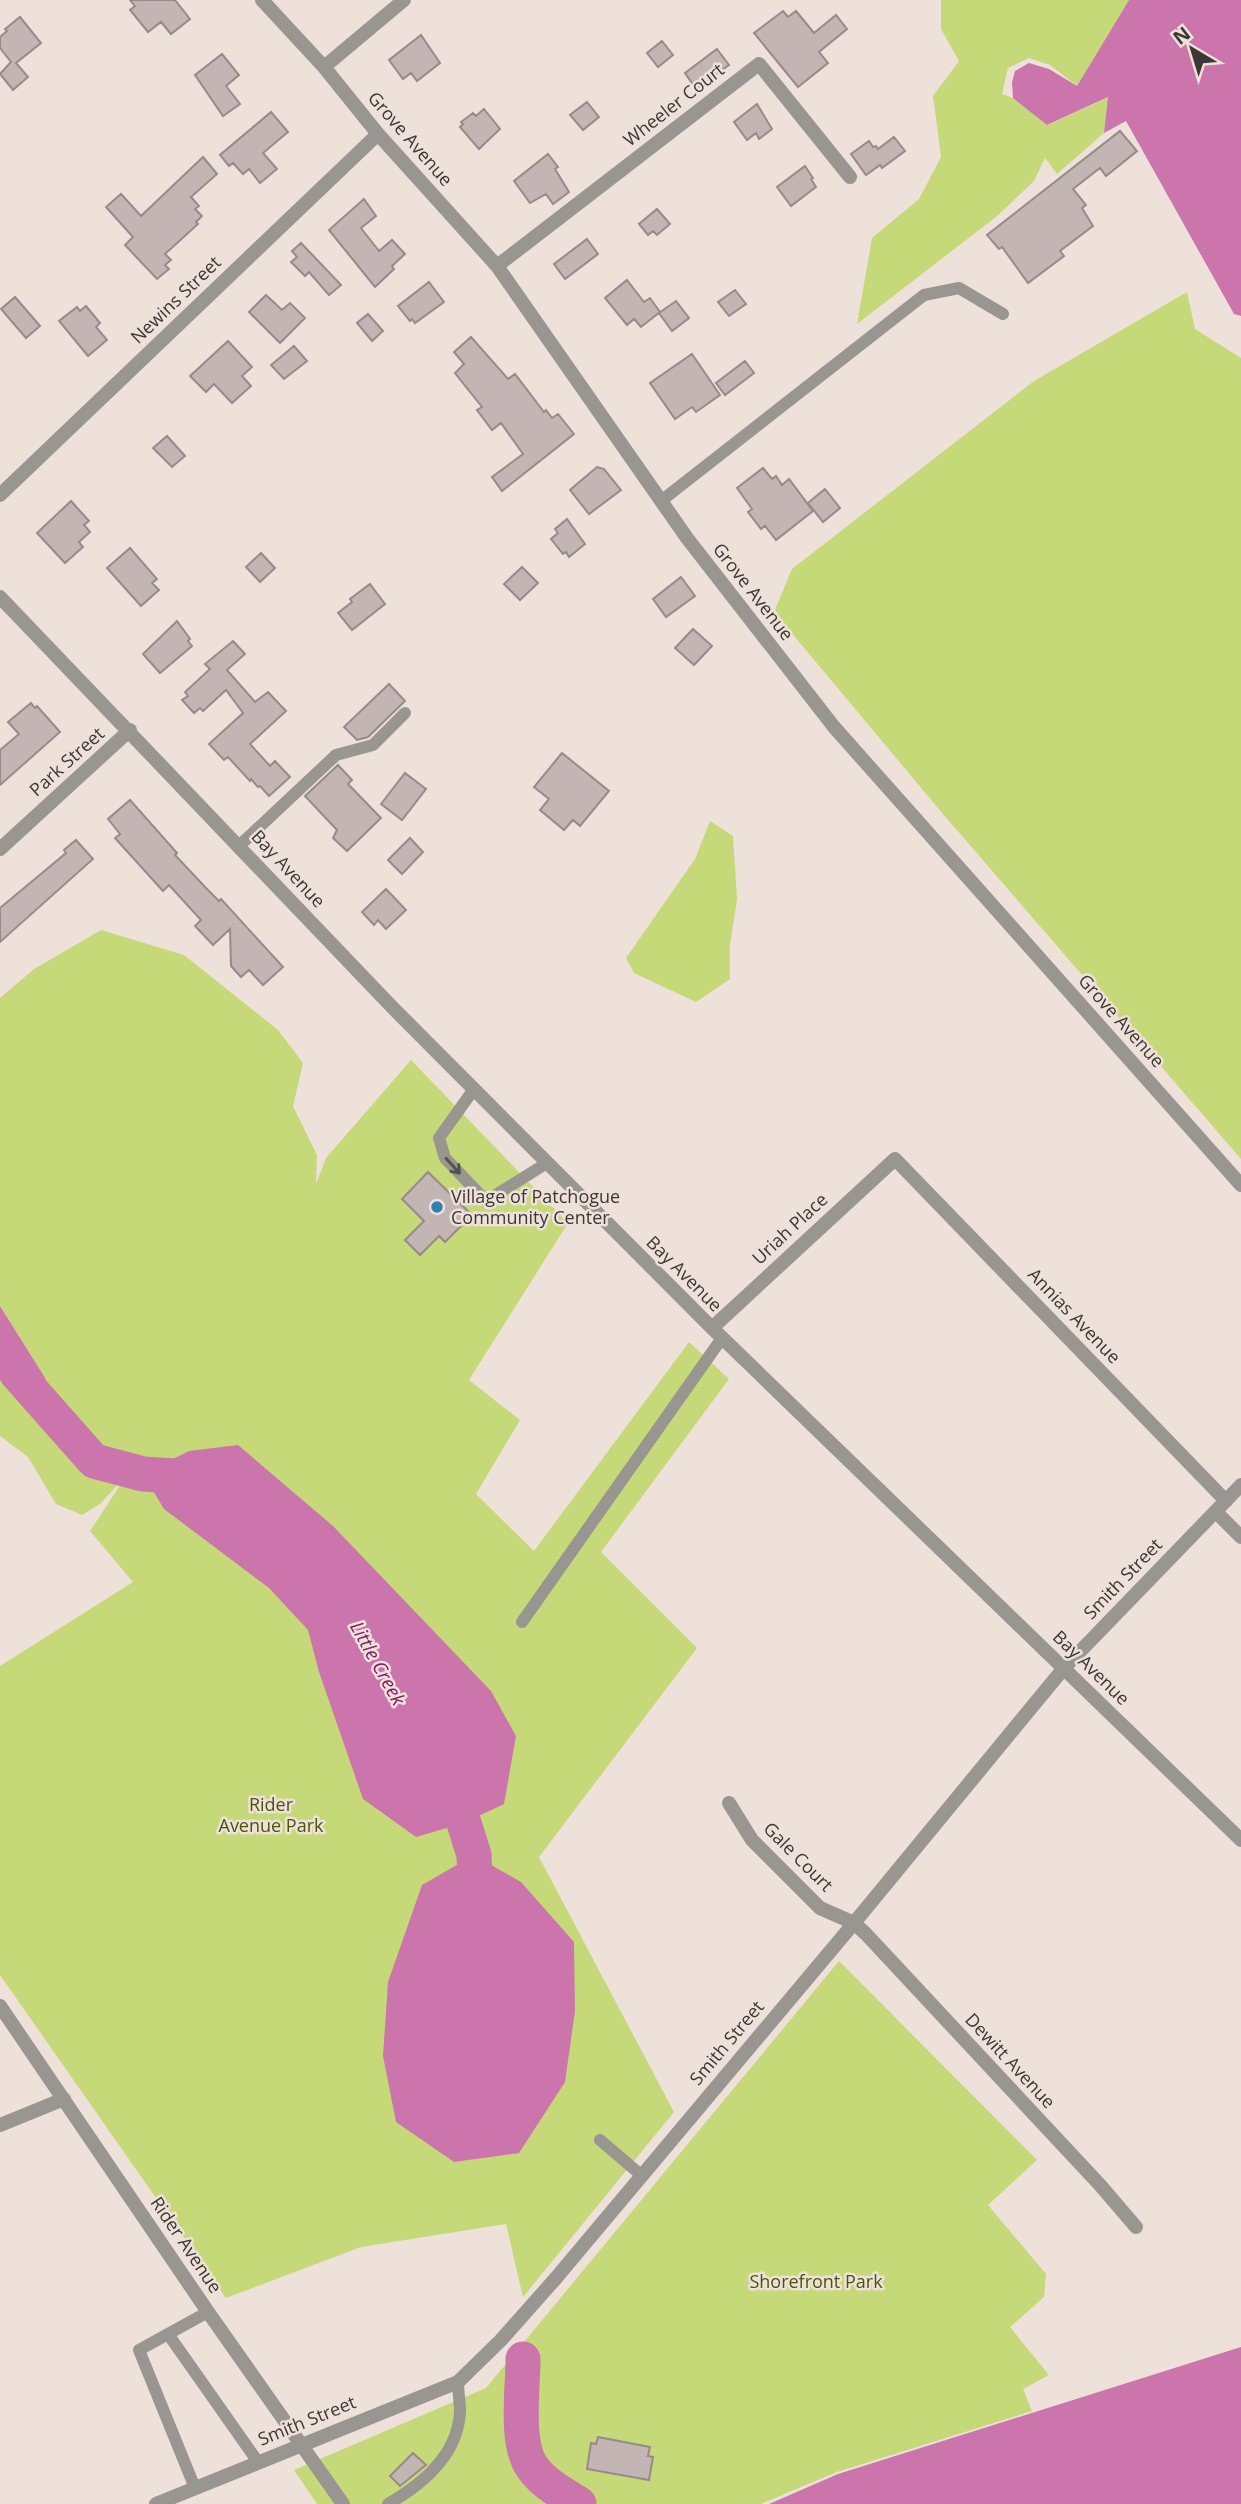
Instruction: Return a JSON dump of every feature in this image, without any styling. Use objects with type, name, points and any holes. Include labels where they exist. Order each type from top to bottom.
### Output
[{"type":"street","name":"Grove Avenue","points":[[262,0],[324,67],[378,134],[497,266],[687,538],[834,727],[1241,1185]]},
{"type":"street","points":[[324,67],[404,0]]},
{"type":"street","name":"Wheeler Court","points":[[497,266],[759,64],[850,177]]},
{"type":"street","name":"Newins Street","points":[[0,495],[378,134]]},
{"type":"street","name":"Bay Avenue","points":[[0,597],[130,730],[382,997],[547,1163],[717,1333],[1241,1840]]},
{"type":"street","name":"Park Street","points":[[0,849],[130,730]]},
{"type":"street","name":"Uriah Place","points":[[717,1333],[895,1158]]},
{"type":"street","name":"Annias Avenue","points":[[895,1158],[1221,1507],[1241,1537]]},
{"type":"street","name":"Smith Street","points":[[156,2504],[458,2382],[502,2340],[854,1923],[1064,1668],[1241,1485]]},
{"type":"street","name":"Gale Court","points":[[729,1804],[752,1840],[820,1908],[854,1923]]},
{"type":"street","name":"Dewitt Avenue","points":[[854,1923],[1100,2185],[1136,2227]]},
{"type":"street","name":"Rider Avenue","points":[[0,2006],[208,2312],[343,2504]]},
{"type":"street","points":[[0,2125],[64,2099]]},
{"type":"lane","points":[[661,501],[925,295],[959,288],[1003,314]]},
{"type":"lane","points":[[239,846],[336,755],[373,745],[405,713]]},
{"type":"lane","points":[[474,1089],[439,1138],[445,1158],[486,1201],[547,1163]]},
{"type":"lane","points":[[522,1622],[717,1333]]},
{"type":"lane","points":[[600,2140],[641,2175]]},
{"type":"lane","points":[[195,2488],[139,2350],[208,2312]]},
{"type":"lane","points":[[169,2334],[258,2462]]},
{"type":"lane","points":[[388,2504],[429,2476],[445,2456],[455,2436],[460,2409],[457,2398],[458,2382]]},
{"type":"green space","points":[[941,0],[1129,0],[1077,86],[1050,65],[1029,58],[1008,68],[1002,94],[1013,98],[1048,125],[1109,97],[1104,133],[1057,174],[1045,158],[1034,181],[996,217],[857,324],[872,238],[919,199],[941,157],[933,96],[959,61],[941,29]]},
{"type":"green space","points":[[1187,292],[1195,329],[1241,358],[1241,1159],[943,814],[774,612],[792,569],[1034,381]]},
{"type":"green space","points":[[710,821],[733,836],[737,899],[730,945],[730,979],[696,1002],[634,973],[626,958],[695,859]]},
{"type":"green space","name":"Rider Avenue Park","points":[[101,930],[184,955],[278,1030],[303,1063],[293,1106],[317,1155],[316,1184],[326,1158],[411,1060],[568,1223],[469,1380],[520,1420],[476,1494],[534,1551],[689,1342],[729,1379],[601,1552],[697,1648],[539,1857],[674,2112],[523,2297],[506,2224],[361,2247],[226,2298],[0,1975],[0,1666],[133,1582],[90,1531],[126,1476],[100,1504],[82,1515],[56,1504],[28,1457],[0,1436],[0,1379],[27,1404],[44,1376],[0,1306],[0,998],[34,969]]},
{"type":"green space","name":"Shorefront Park","points":[[839,1961],[1037,2160],[988,2205],[1046,2274],[1044,2297],[1010,2327],[1049,2375],[1023,2389],[1032,2411],[837,2472],[761,2504],[317,2504],[294,2470],[486,2388]]},
{"type":"water","points":[[1129,0],[1241,0],[1241,316],[1234,314],[1126,121],[1104,133],[1108,97],[1047,125],[1013,98],[1012,82],[1015,71],[1029,63],[1049,69],[1077,86]]},
{"type":"water","points":[[0,1306],[44,1376],[55,1403],[27,1404],[0,1379]]},
{"type":"water","points":[[238,1445],[333,1526],[491,1691],[516,1736],[504,1804],[464,1823],[416,1837],[363,1799],[319,1672],[308,1630],[269,1588],[164,1509],[143,1474],[189,1451]]},
{"type":"water","points":[[474,1855],[521,1882],[574,1942],[575,2011],[565,2082],[519,2153],[454,2162],[396,2122],[383,2056],[388,1982],[422,1885]]},
{"type":"water","points":[[1241,2347],[1241,2504],[769,2504],[838,2474]]},
{"type":"building","points":[[130,0],[175,0],[190,19],[171,34],[161,22],[148,32],[130,10],[135,6]]},
{"type":"building","points":[[783,11],[788,17],[796,11],[814,33],[836,15],[847,29],[819,52],[828,63],[798,87],[754,33]]},
{"type":"building","points":[[20,17],[41,43],[16,63],[28,77],[13,90],[0,74],[11,62],[0,48],[0,37],[7,31],[5,29]]},
{"type":"building","points":[[421,35],[440,63],[417,81],[411,73],[403,79],[389,60]]},
{"type":"building","points":[[662,41],[673,55],[658,67],[647,53]]},
{"type":"building","points":[[717,49],[729,65],[696,89],[685,73]]},
{"type":"building","points":[[222,54],[239,75],[226,86],[240,104],[223,116],[195,75]]},
{"type":"building","points":[[587,102],[599,117],[583,130],[570,115]]},
{"type":"building","points":[[757,104],[772,129],[759,139],[756,133],[747,140],[734,122]]},
{"type":"building","points":[[484,109],[500,129],[479,149],[460,127],[463,124],[461,122],[473,113],[476,116]]},
{"type":"building","points":[[271,112],[288,132],[263,153],[277,169],[260,183],[249,169],[243,174],[233,163],[229,166],[220,155]]},
{"type":"building","points":[[1120,131],[1137,151],[1106,176],[1100,168],[1073,189],[1086,205],[1082,208],[1093,226],[1060,251],[1064,256],[1028,283],[1002,247],[999,249],[987,235]]},
{"type":"building","points":[[894,137],[905,151],[882,168],[880,165],[866,175],[851,154],[869,141],[878,149]]},
{"type":"building","points":[[548,154],[558,167],[555,169],[569,192],[553,204],[546,194],[530,203],[514,181]]},
{"type":"building","points":[[203,157],[217,174],[191,197],[199,206],[195,209],[202,216],[196,222],[198,224],[165,254],[171,260],[165,265],[169,269],[157,279],[125,245],[133,237],[106,207],[121,194],[141,216]]},
{"type":"building","points":[[805,166],[816,187],[791,206],[777,187]]},
{"type":"building","points":[[364,199],[376,216],[361,228],[379,251],[392,240],[405,254],[375,287],[329,230]]},
{"type":"building","points":[[657,209],[670,224],[657,235],[653,231],[648,235],[639,224]]},
{"type":"building","points":[[587,239],[598,254],[565,279],[554,264]]},
{"type":"building","points":[[301,243],[341,285],[329,295],[309,272],[305,276],[291,262],[297,257],[292,251]]},
{"type":"building","points":[[627,280],[644,302],[650,298],[660,312],[641,327],[634,319],[627,325],[605,298]]},
{"type":"building","points":[[429,282],[444,302],[415,323],[412,319],[410,321],[398,306]]},
{"type":"building","points":[[735,290],[746,304],[729,316],[718,302]]},
{"type":"building","points":[[266,295],[282,310],[290,303],[305,318],[280,343],[249,312]]},
{"type":"building","points":[[15,297],[40,326],[26,338],[1,309]]},
{"type":"building","points":[[676,301],[689,318],[672,331],[659,313]]},
{"type":"building","points":[[86,306],[100,323],[96,327],[107,340],[88,356],[59,321],[77,307],[80,311]]},
{"type":"building","points":[[368,314],[383,331],[372,341],[357,323]]},
{"type":"building","points":[[471,337],[508,379],[515,374],[544,412],[546,410],[552,418],[558,414],[574,434],[502,491],[492,477],[523,454],[501,423],[492,430],[477,410],[482,407],[455,373],[464,364],[454,352]]},
{"type":"building","points":[[228,341],[252,367],[242,376],[251,386],[232,403],[214,384],[206,392],[190,376]]},
{"type":"building","points":[[294,346],[307,361],[284,379],[271,365]]},
{"type":"building","points":[[692,354],[720,395],[696,412],[692,407],[675,419],[650,383]]},
{"type":"building","points":[[745,361],[754,373],[725,395],[716,383]]},
{"type":"building","points":[[167,436],[185,456],[172,467],[153,448]]},
{"type":"building","points":[[597,467],[604,469],[621,490],[589,514],[570,490]]},
{"type":"building","points":[[763,468],[772,479],[776,476],[782,485],[789,479],[813,511],[776,540],[765,526],[761,529],[748,512],[752,509],[737,488]]},
{"type":"building","points":[[825,489],[840,508],[823,522],[808,503]]},
{"type":"building","points":[[71,501],[89,521],[84,525],[90,532],[79,542],[83,547],[65,563],[37,533]]},
{"type":"building","points":[[567,519],[585,544],[569,557],[566,552],[563,554],[551,539],[558,533],[555,529]]},
{"type":"building","points":[[130,548],[157,579],[152,583],[159,590],[141,606],[107,568]]},
{"type":"building","points":[[261,553],[275,568],[260,582],[246,567]]},
{"type":"building","points":[[522,567],[538,583],[520,600],[504,584]]},
{"type":"building","points":[[681,577],[695,596],[666,617],[653,599]]},
{"type":"building","points":[[370,584],[385,604],[352,630],[338,613],[352,602],[350,599]]},
{"type":"building","points":[[177,621],[192,646],[160,673],[143,654]]},
{"type":"building","points":[[693,629],[712,646],[694,665],[675,648]]},
{"type":"building","points":[[233,641],[245,654],[227,670],[255,702],[268,692],[286,711],[250,744],[270,766],[275,761],[290,777],[269,796],[260,786],[251,779],[250,781],[228,757],[224,760],[209,744],[243,713],[226,690],[203,711],[200,708],[194,713],[182,700],[188,696],[185,692],[210,669],[205,664]]},
{"type":"building","points":[[389,684],[405,701],[368,737],[357,740],[344,727]]},
{"type":"building","points":[[31,703],[35,708],[37,706],[60,732],[0,785],[0,750],[19,734],[8,722]]},
{"type":"building","points":[[562,753],[609,791],[580,826],[573,820],[564,830],[540,810],[549,799],[534,787]]},
{"type":"building","points":[[338,765],[352,780],[348,784],[381,818],[347,851],[333,838],[337,830],[305,796]]},
{"type":"building","points":[[405,773],[426,789],[402,820],[381,804]]},
{"type":"building","points":[[130,800],[177,853],[175,855],[219,901],[221,899],[283,967],[263,985],[249,970],[241,977],[231,966],[230,929],[213,945],[195,926],[201,920],[169,885],[163,891],[115,838],[120,834],[108,819]]},
{"type":"building","points":[[410,838],[423,852],[402,874],[388,860]]},
{"type":"building","points":[[76,840],[93,859],[0,942],[0,908],[66,853],[64,850]]},
{"type":"building","points":[[386,889],[406,910],[386,929],[378,920],[374,925],[362,912]]},
{"type":"building","name":"Village of Patchogue Community Center","points":[[428,1172],[472,1215],[445,1242],[439,1236],[420,1255],[405,1240],[424,1221],[402,1199]]},
{"type":"building","points":[[598,2437],[650,2447],[648,2456],[653,2457],[649,2480],[587,2469],[591,2443],[596,2444]]},
{"type":"building","points":[[413,2453],[426,2465],[400,2486],[390,2476]]},
{"type":"waterway","name":"Little Creek","points":[[0,1345],[17,1374],[94,1461],[143,1474],[191,1477]]},
{"type":"waterway","name":"Little Creek","points":[[442,1782],[464,1823],[474,1855],[476,1901]]},
{"type":"waterway","name":"Little Creek","points":[[523,2359],[522,2430],[527,2457],[542,2478],[579,2504]]},
{"type":"place","name":"Village of Patchogue Community Center","points":[[437,1207]]}]
